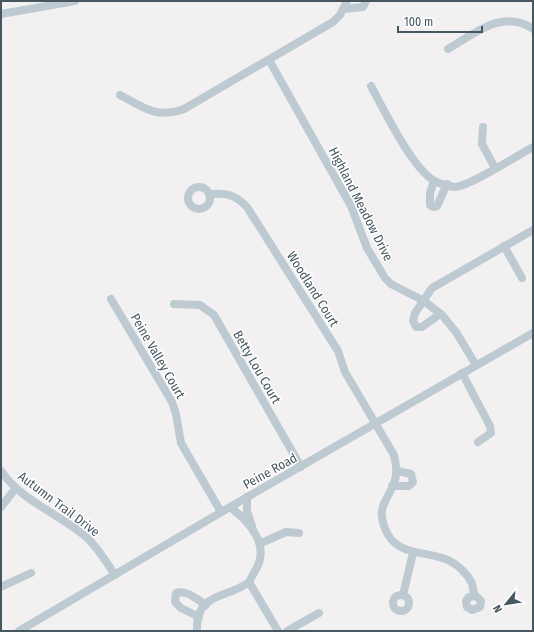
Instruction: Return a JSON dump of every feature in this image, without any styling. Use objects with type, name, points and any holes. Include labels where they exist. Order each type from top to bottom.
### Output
[{"type":"street","points":[[2,14],[75,1]]},
{"type":"street","points":[[120,96],[150,111],[158,113],[174,113],[184,109],[333,22],[346,5],[363,7],[366,1]]},
{"type":"street","points":[[448,49],[494,23],[506,20],[518,20],[533,29]]},
{"type":"street","name":"Highland Meadow Drive","points":[[269,60],[351,206],[367,248],[381,272],[390,284],[424,302],[440,314],[456,332],[476,366]]},
{"type":"street","points":[[371,86],[394,128],[418,165],[434,181],[454,187],[469,183],[533,147]]},
{"type":"street","points":[[483,127],[482,144],[495,168]]},
{"type":"street","points":[[434,181],[428,201],[430,205],[434,207],[437,206],[447,184]]},
{"type":"street","name":"Woodland Court","points":[[209,194],[226,193],[239,199],[247,207],[338,351],[345,372],[394,455],[397,471]]},
{"type":"street","points":[[440,314],[422,327],[416,327],[413,321],[415,313],[424,302],[432,288],[533,230]]},
{"type":"street","points":[[504,246],[522,278]]},
{"type":"street","name":"Peine Valley Court","points":[[111,299],[172,402],[176,414],[181,443],[221,512]]},
{"type":"street","name":"Betty Lou Court","points":[[174,304],[200,305],[214,315],[301,467]]},
{"type":"street","name":"Peine Road","points":[[19,631],[221,512],[533,333]]},
{"type":"street","points":[[462,373],[490,426],[491,434],[478,442]]},
{"type":"street","name":"Autumn Trail Drive","points":[[1,471],[16,488],[81,532],[96,547],[115,575]]},
{"type":"street","points":[[392,486],[409,486],[413,482],[411,474],[397,471],[392,486],[383,504],[384,525],[391,540],[402,548],[413,553],[432,554],[452,562],[466,574],[472,584],[475,596]]},
{"type":"street","points":[[1,506],[16,488]]},
{"type":"street","points":[[197,631],[199,617],[212,598],[249,582],[260,563],[261,543],[254,530],[247,511],[247,497]]},
{"type":"street","points":[[230,507],[240,514],[254,530]]},
{"type":"street","points":[[261,543],[286,532],[300,533]]},
{"type":"street","points":[[403,595],[413,553]]},
{"type":"street","points":[[1,587],[31,573]]},
{"type":"street","points":[[249,582],[278,631]]},
{"type":"street","points":[[199,617],[185,611],[175,602],[176,593],[184,592],[206,605]]},
{"type":"street","points":[[287,631],[319,613]]}]
